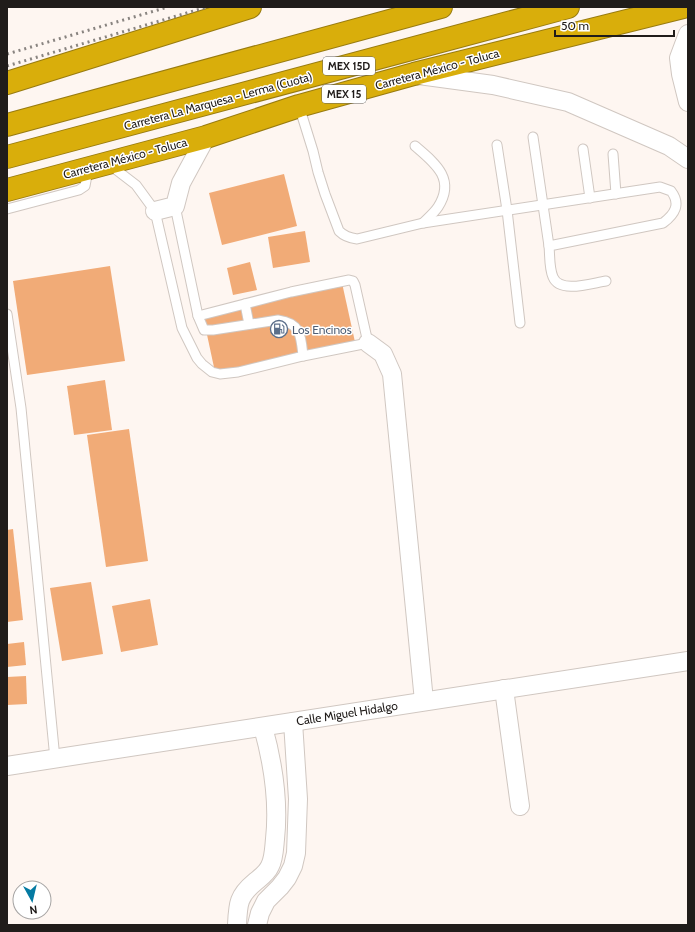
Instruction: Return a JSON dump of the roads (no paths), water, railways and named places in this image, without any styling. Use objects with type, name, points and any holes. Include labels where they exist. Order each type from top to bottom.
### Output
[{"type":"highway","points":[[7,83],[250,7]]},
{"type":"highway","name":"MEX 15D","points":[[7,125],[441,7]]},
{"type":"highway","name":"Carretera La Marquesa - Lerma (Cuota)","points":[[7,157],[568,7]]},
{"type":"highway","name":"Carretera México - Toluca","points":[[7,190],[206,136],[299,106],[414,74],[683,7]]},
{"type":"street","points":[[688,34],[679,58],[681,74],[688,102]]},
{"type":"street","points":[[414,74],[493,85],[568,102],[669,146],[688,159]]},
{"type":"street","points":[[155,211],[175,206],[182,183],[206,136]]},
{"type":"street","points":[[368,343],[383,354],[388,362],[392,374],[424,701]]},
{"type":"street","name":"Calle Miguel Hidalgo","points":[[7,766],[688,661]]},
{"type":"street","points":[[504,689],[520,806]]},
{"type":"street","points":[[257,925],[260,913],[266,901],[287,878],[293,866],[296,853],[298,800],[293,722]]},
{"type":"street","points":[[237,925],[239,901],[245,892],[269,868],[274,858],[277,824],[276,799],[272,762],[263,727]]},
{"type":"street","points":[[272,762],[295,758]]},
{"type":"street","points":[[277,824],[297,825]]},
{"type":"lane","points":[[299,106],[325,194],[339,231],[348,237],[357,239],[423,223],[660,187],[671,191],[674,195],[676,202],[675,210],[671,217],[662,222],[549,246]]},
{"type":"lane","points":[[533,138],[553,279],[558,284],[566,286],[606,281]]},
{"type":"lane","points":[[497,145],[507,210],[520,323]]},
{"type":"lane","points":[[415,146],[438,167],[443,174],[445,185],[444,195],[437,208],[423,223]]},
{"type":"lane","points":[[583,149],[590,198]]},
{"type":"lane","points":[[613,154],[616,194]]},
{"type":"lane","points":[[7,209],[79,190],[85,186],[97,165],[136,185],[155,211],[182,328],[187,340],[202,364],[212,372],[220,374],[238,372],[302,356],[368,343],[355,284],[353,281],[349,280],[198,316]]},
{"type":"lane","points":[[175,206],[198,316],[205,331],[278,320],[286,321],[293,324],[299,332],[302,356]]},
{"type":"lane","points":[[245,304],[249,324]]},
{"type":"lane","points":[[7,314],[9,344],[21,408],[55,759]]},
{"type":"railway","points":[[7,54],[168,7]]},
{"type":"railway","points":[[7,66],[207,7]]},
{"type":"place","name":"Los Encinos","points":[[279,329]]}]
